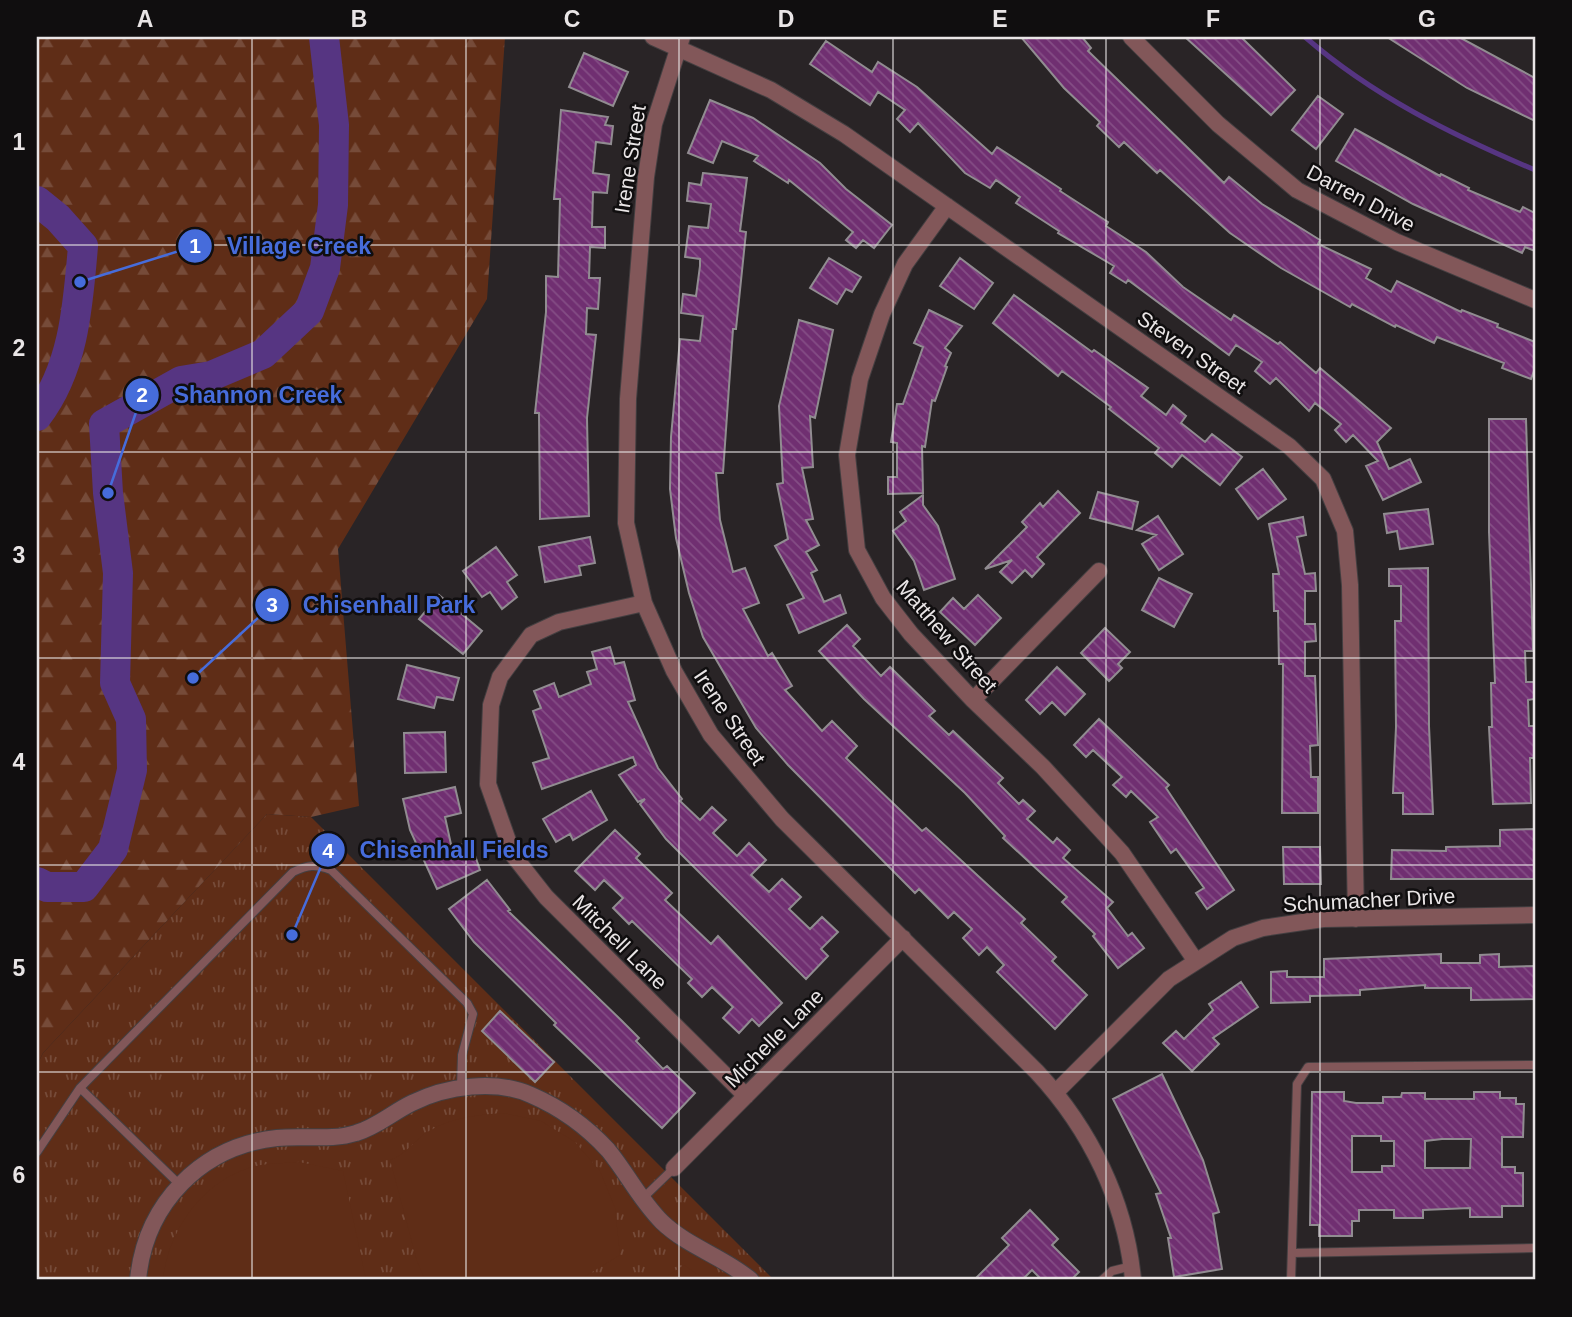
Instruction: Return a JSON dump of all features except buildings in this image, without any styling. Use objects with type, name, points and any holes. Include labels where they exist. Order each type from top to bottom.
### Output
[{"type":"street","name":"Steven Street","points":[[653,37],[680,42],[771,90],[844,134],[1289,446],[1323,480],[1345,531],[1350,585],[1356,919]]},
{"type":"street","name":"Darren Drive","points":[[1131,37],[1218,124],[1297,190],[1397,242],[1535,299]]},
{"type":"street","name":"Irene Street","points":[[680,42],[654,124],[646,177],[628,399],[626,523],[644,603],[674,671],[711,735],[737,767],[782,819],[1056,1092],[1088,1141],[1109,1182],[1132,1273]]},
{"type":"street","name":"Matthew Street","points":[[947,206],[905,264],[883,314],[860,379],[847,455],[858,550],[883,598],[973,700],[1043,767],[1115,845],[1195,960]]},
{"type":"street","points":[[973,700],[1099,571]]},
{"type":"street","name":"Mitchell Lane","points":[[644,603],[559,622],[531,635],[500,677],[491,705],[488,784],[513,855],[546,897],[746,1096]]},
{"type":"street","name":"Schumacher Drive","points":[[1056,1092],[1169,979],[1195,960],[1233,939],[1263,928],[1299,921],[1535,915]]},
{"type":"street","name":"Michelle Lane","points":[[674,1168],[903,938]]},
{"type":"street","points":[[138,1280],[140,1256],[157,1215],[179,1184],[206,1161],[230,1148],[278,1138],[338,1137],[360,1132],[412,1103],[461,1087],[500,1088],[528,1093],[571,1115],[608,1151],[641,1200],[664,1224],[751,1280]]},
{"type":"lane","points":[[37,1152],[80,1088],[293,872],[317,865],[331,870],[467,1003],[473,1014],[462,1055],[461,1087]]},
{"type":"lane","points":[[1291,1280],[1297,1084],[1308,1067],[1535,1065]]},
{"type":"lane","points":[[80,1088],[179,1184]]},
{"type":"lane","points":[[641,1200],[674,1168]]},
{"type":"lane","points":[[1292,1253],[1535,1248]]},
{"type":"lane","points":[[1102,1280],[1112,1271],[1132,1273]]},
{"type":"green space","points":[[37,37],[505,37],[487,299],[338,549],[359,806],[311,817],[267,814],[43,1053],[37,1065]]},
{"type":"green space","points":[[267,814],[311,817],[774,1280],[37,1280],[37,1065],[43,1053]]},
{"type":"green space","points":[[503,1113],[541,1121],[575,1142],[600,1171],[615,1208],[620,1255],[579,1280],[425,1280],[417,1261],[390,1160],[438,1126],[465,1118]]},
{"type":"green space","points":[[299,1162],[343,1171],[366,1280],[163,1280],[166,1261],[182,1223],[208,1192],[241,1171],[261,1165]]},
{"type":"green space","points":[[684,1265],[706,1280],[661,1280]]},
{"type":"waterway","points":[[37,882],[47,887],[84,887],[113,849],[132,770],[131,719],[115,683],[118,573],[108,493],[104,424],[181,381],[211,376],[263,354],[309,311],[325,268],[333,205],[334,125],[324,37]]},
{"type":"waterway","points":[[1305,37],[1386,96],[1474,143],[1535,170]]},
{"type":"waterway","points":[[37,201],[58,218],[83,246],[72,335],[59,377],[37,416]]},
{"type":"place","name":"Village Creek","points":[[80,282]]},
{"type":"place","name":"Shannon Creek","points":[[108,493]]},
{"type":"place","name":"Chisenhall Park","points":[[193,678]]},
{"type":"place","name":"Chisenhall Fields","points":[[292,935]]}]
